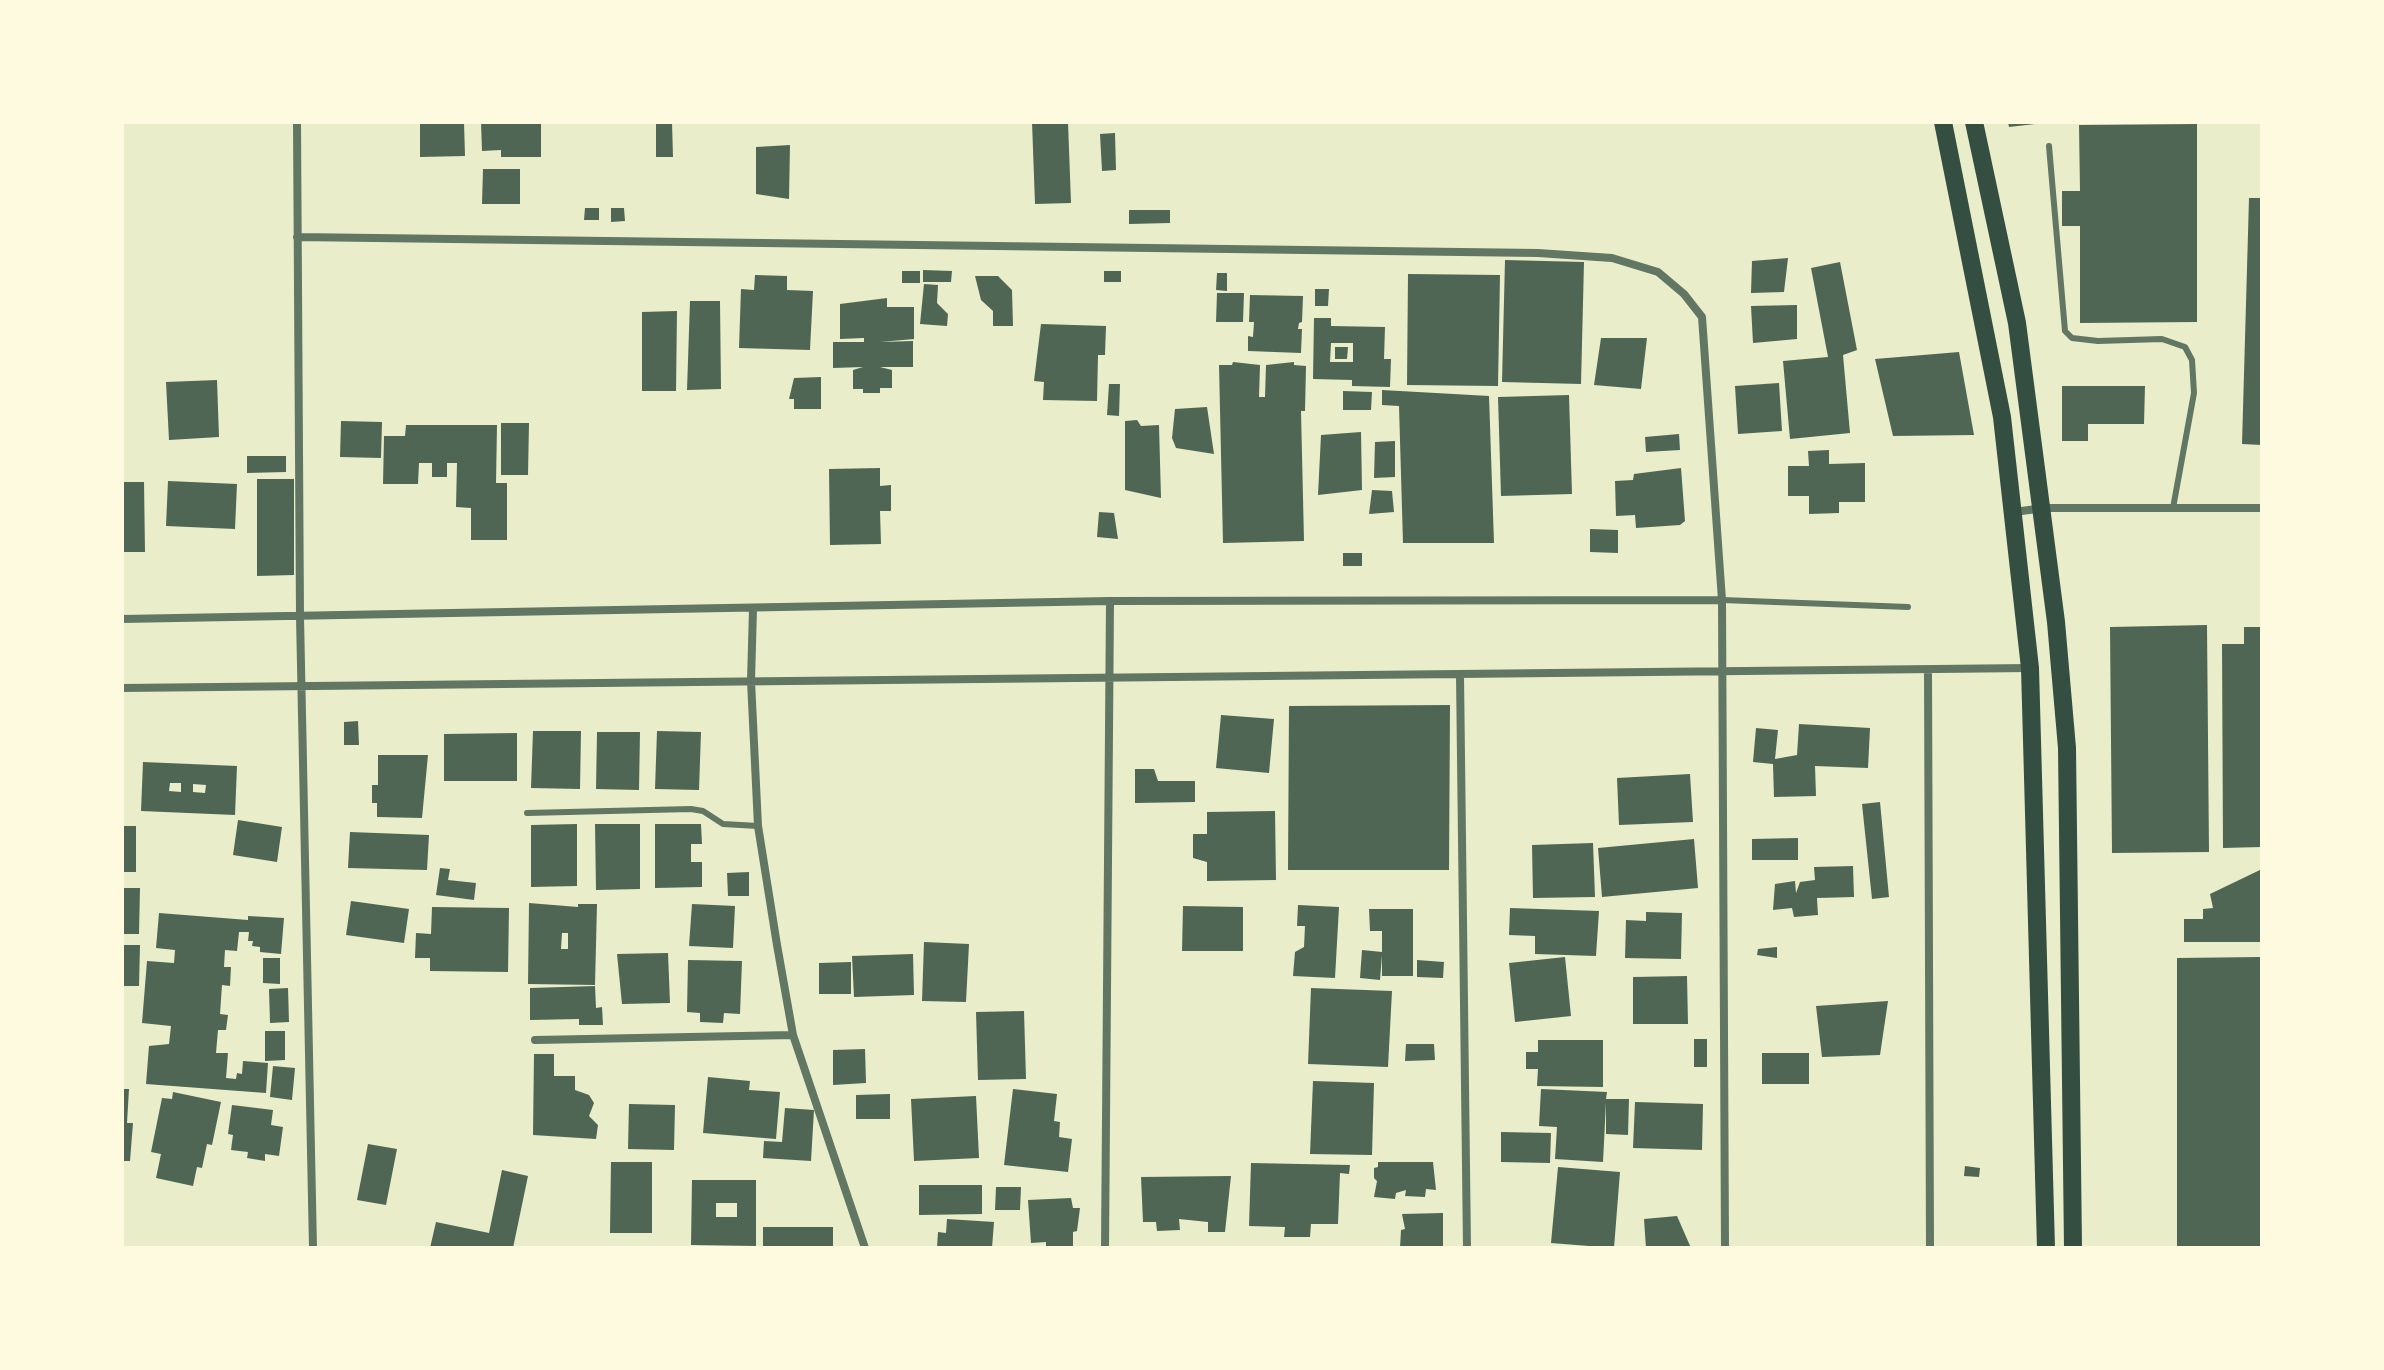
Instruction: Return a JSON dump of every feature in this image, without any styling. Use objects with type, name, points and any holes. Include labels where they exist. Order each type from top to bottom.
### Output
[{"type":"main road","points":[[1943,122],[2002,417],[2030,668],[2046,1248]]},
{"type":"main road","points":[[1974,122],[2017,323],[2044,508],[2067,748],[2073,1248]]},
{"type":"street","points":[[297,122],[300,617],[313,1248]]},
{"type":"street","points":[[297,237],[1538,253],[1612,258],[1658,272],[1684,294],[1702,317],[1722,600],[1725,674],[1725,1248]]},
{"type":"street","points":[[2014,512],[2044,508],[2262,508]]},
{"type":"street","points":[[122,619],[1110,601],[1722,600]]},
{"type":"street","points":[[1105,1248],[1106,679],[1110,601]]},
{"type":"street","points":[[753,609],[751,681],[758,826],[793,1035],[865,1248]]},
{"type":"street","points":[[122,688],[1725,674],[2030,668]]},
{"type":"street","points":[[1928,670],[1930,1248]]},
{"type":"street","points":[[1460,675],[1467,1248]]},
{"type":"street","points":[[535,1040],[793,1035]]},
{"type":"lane","points":[[2049,146],[2065,331],[2072,338],[2098,341],[2162,339],[2185,347],[2192,360],[2194,393],[2173,508]]},
{"type":"lane","points":[[1722,600],[1908,607]]},
{"type":"lane","points":[[527,813],[691,809],[703,811],[723,824],[758,826]]},
{"type":"building","points":[[420,122],[464,122],[465,156],[420,157]]},
{"type":"building","points":[[481,122],[541,122],[541,157],[501,157],[501,150],[482,151]]},
{"type":"building","points":[[656,122],[672,122],[673,157],[656,157]]},
{"type":"building","points":[[1032,122],[1068,122],[1071,203],[1035,204]]},
{"type":"building","points":[[2008,122],[2035,122],[2035,124],[2009,127]]},
{"type":"building","points":[[2197,124],[2197,322],[2080,323],[2080,226],[2062,226],[2062,191],[2080,191],[2079,125]]},
{"type":"building","points":[[1115,133],[1116,170],[1102,171],[1100,134]]},
{"type":"building","points":[[790,145],[789,199],[756,194],[756,147]]},
{"type":"building","points":[[483,169],[520,169],[520,204],[482,204]]},
{"type":"building","points":[[2249,198],[2262,198],[2262,445],[2242,444]]},
{"type":"building","points":[[585,208],[599,208],[599,220],[584,220]]},
{"type":"building","points":[[611,208],[624,208],[625,221],[611,222]]},
{"type":"building","points":[[1129,210],[1170,210],[1170,223],[1129,224]]},
{"type":"building","points":[[1788,258],[1784,292],[1751,293],[1752,261]]},
{"type":"building","points":[[1505,260],[1584,262],[1581,384],[1502,382]]},
{"type":"building","points":[[1840,262],[1857,350],[1843,355],[1850,433],[1790,439],[1783,361],[1828,357],[1811,268]]},
{"type":"building","points":[[923,270],[952,271],[951,282],[923,282]]},
{"type":"building","points":[[902,271],[920,271],[920,283],[902,283]]},
{"type":"building","points":[[1104,271],[1121,271],[1121,282],[1104,282]]},
{"type":"building","points":[[1217,273],[1227,273],[1227,291],[1216,290]]},
{"type":"building","points":[[1408,274],[1500,275],[1498,386],[1407,385]]},
{"type":"building","points":[[755,275],[787,276],[787,290],[813,291],[810,350],[739,348],[741,289],[754,290]]},
{"type":"building","points":[[975,276],[998,276],[1012,290],[1013,326],[993,326],[993,311],[981,300]]},
{"type":"building","points":[[924,284],[938,285],[937,303],[948,314],[947,326],[920,324]]},
{"type":"building","points":[[1315,289],[1329,289],[1328,306],[1315,306]]},
{"type":"building","points":[[1217,293],[1244,293],[1243,322],[1216,322]]},
{"type":"building","points":[[1250,295],[1303,296],[1302,322],[1298,329],[1302,329],[1301,353],[1248,351],[1248,336],[1253,337],[1254,322],[1249,322]]},
{"type":"building","points":[[887,298],[887,307],[914,307],[914,339],[880,342],[913,341],[913,367],[880,367],[892,370],[892,388],[880,388],[880,393],[863,393],[863,389],[853,389],[853,370],[863,367],[833,368],[833,342],[864,342],[864,338],[840,339],[840,304]]},
{"type":"building","points":[[690,301],[720,301],[721,389],[687,390]]},
{"type":"building","points":[[1797,305],[1797,339],[1753,343],[1751,306]]},
{"type":"building","points":[[677,311],[676,391],[642,391],[642,312]]},
{"type":"building","points":[[1314,318],[1331,318],[1331,326],[1385,327],[1384,359],[1391,359],[1390,387],[1352,386],[1352,380],[1313,379]],"holes":[[[1331,343],[1353,343],[1353,362],[1330,362]]]},
{"type":"building","points":[[1041,324],[1106,326],[1105,355],[1098,355],[1097,401],[1043,400],[1044,382],[1034,381]]},
{"type":"building","points":[[1601,338],[1647,338],[1641,389],[1594,385]]},
{"type":"building","points":[[1335,347],[1348,347],[1347,359],[1335,359]]},
{"type":"building","points":[[1959,352],[1974,435],[1893,436],[1875,359]]},
{"type":"building","points":[[1233,362],[1260,365],[1259,397],[1265,397],[1266,365],[1294,362],[1294,365],[1306,366],[1305,411],[1301,411],[1304,541],[1223,543],[1219,365],[1232,365]]},
{"type":"building","points":[[821,377],[821,409],[794,409],[794,399],[789,399],[794,378]]},
{"type":"building","points":[[217,380],[219,437],[169,440],[166,382]]},
{"type":"building","points":[[1779,383],[1782,431],[1738,434],[1735,386]]},
{"type":"building","points":[[1109,384],[1120,384],[1119,416],[1107,415]]},
{"type":"building","points":[[2062,386],[2145,386],[2144,424],[2088,424],[2088,441],[2062,441]]},
{"type":"building","points":[[1382,390],[1489,396],[1494,543],[1403,543],[1399,406],[1382,405]]},
{"type":"building","points":[[1343,391],[1372,392],[1371,410],[1343,410]]},
{"type":"building","points":[[1569,395],[1572,494],[1501,496],[1498,397]]},
{"type":"building","points":[[1207,407],[1214,454],[1176,448],[1172,438],[1175,409]]},
{"type":"building","points":[[1137,420],[1141,426],[1159,425],[1161,498],[1125,490],[1125,421]]},
{"type":"building","points":[[341,421],[382,422],[381,458],[340,457]]},
{"type":"building","points":[[501,423],[529,423],[528,475],[501,475]]},
{"type":"building","points":[[406,425],[497,425],[496,483],[507,483],[507,540],[471,540],[471,508],[456,507],[457,463],[447,463],[447,477],[432,477],[432,463],[419,463],[418,484],[383,484],[384,436],[405,436]]},
{"type":"building","points":[[1361,432],[1362,490],[1318,495],[1321,435]]},
{"type":"building","points":[[1679,434],[1680,450],[1646,452],[1645,437]]},
{"type":"building","points":[[1395,441],[1395,477],[1374,478],[1375,442]]},
{"type":"building","points":[[1829,450],[1829,464],[1865,463],[1865,502],[1839,502],[1839,513],[1809,514],[1809,496],[1788,496],[1788,466],[1809,466],[1808,451]]},
{"type":"building","points":[[247,456],[286,456],[286,472],[247,473]]},
{"type":"building","points":[[880,468],[880,486],[891,485],[891,511],[880,511],[881,544],[830,545],[829,469]]},
{"type":"building","points":[[1681,468],[1685,521],[1680,525],[1636,528],[1635,515],[1616,516],[1615,481],[1633,480],[1634,474]]},
{"type":"building","points":[[257,479],[294,479],[294,575],[257,576]]},
{"type":"building","points":[[168,481],[237,484],[235,529],[166,526]]},
{"type":"building","points":[[122,482],[144,482],[145,552],[122,552]]},
{"type":"building","points":[[1372,490],[1392,491],[1394,512],[1369,514]]},
{"type":"building","points":[[1099,512],[1114,513],[1118,539],[1097,537]]},
{"type":"building","points":[[1590,529],[1618,530],[1618,553],[1590,552]]},
{"type":"building","points":[[1343,553],[1362,553],[1362,566],[1343,566]]},
{"type":"building","points":[[2207,625],[2209,852],[2112,853],[2110,627]]},
{"type":"building","points":[[2244,627],[2262,627],[2262,847],[2223,848],[2222,644],[2244,644]]},
{"type":"building","points":[[1450,705],[1449,870],[1288,870],[1289,706]]},
{"type":"building","points":[[1221,715],[1274,719],[1269,773],[1216,768]]},
{"type":"building","points":[[358,721],[359,745],[344,745],[344,722]]},
{"type":"building","points":[[1799,724],[1870,728],[1868,768],[1815,766],[1816,796],[1774,797],[1773,764],[1753,762],[1756,728],[1778,730],[1775,759],[1797,755]]},
{"type":"building","points":[[533,731],[581,731],[580,789],[531,788]]},
{"type":"building","points":[[657,731],[701,732],[699,790],[655,789]]},
{"type":"building","points":[[597,732],[640,732],[639,790],[596,789]]},
{"type":"building","points":[[517,733],[517,781],[444,781],[444,734]]},
{"type":"building","points":[[378,755],[428,755],[422,818],[377,817],[377,803],[372,803],[372,785],[378,785]]},
{"type":"building","points":[[143,762],[237,766],[235,815],[141,811]],"holes":[[[170,783],[181,783],[181,792],[169,791]],[[193,784],[206,785],[205,793],[193,792]]]},
{"type":"building","points":[[1135,769],[1154,769],[1158,781],[1195,781],[1195,802],[1135,803]]},
{"type":"building","points":[[1690,774],[1693,822],[1619,825],[1617,778]]},
{"type":"building","points":[[1880,802],[1889,897],[1872,899],[1862,804]]},
{"type":"building","points":[[1275,811],[1276,880],[1207,881],[1207,862],[1193,858],[1193,834],[1207,834],[1207,812]]},
{"type":"building","points":[[238,820],[282,827],[277,862],[233,855]]},
{"type":"building","points":[[577,824],[577,886],[531,887],[531,825]]},
{"type":"building","points":[[595,824],[640,824],[640,889],[596,890]]},
{"type":"building","points":[[655,824],[701,824],[702,844],[691,844],[691,862],[702,862],[702,887],[655,888]]},
{"type":"building","points":[[122,826],[136,826],[136,872],[122,872]]},
{"type":"building","points":[[350,832],[429,835],[427,870],[348,868]]},
{"type":"building","points":[[1798,838],[1798,860],[1752,860],[1752,839]]},
{"type":"building","points":[[1694,839],[1698,888],[1602,897],[1598,848]]},
{"type":"building","points":[[1593,843],[1595,897],[1533,898],[1532,845]]},
{"type":"building","points":[[1853,866],[1854,897],[1817,898],[1818,915],[1794,917],[1792,908],[1773,910],[1775,884],[1795,881],[1796,893],[1800,882],[1815,880],[1814,867]]},
{"type":"building","points":[[440,868],[450,869],[448,880],[476,883],[474,900],[436,895]]},
{"type":"building","points":[[2262,869],[2262,942],[2184,942],[2184,919],[2203,919],[2203,909],[2213,908],[2210,894]]},
{"type":"building","points":[[749,872],[749,896],[728,896],[727,873]]},
{"type":"building","points":[[122,888],[140,888],[139,934],[122,934]]},
{"type":"building","points":[[351,901],[409,909],[404,943],[346,935]]},
{"type":"building","points":[[529,903],[578,907],[578,904],[597,904],[595,985],[528,984]],"holes":[[[562,933],[568,933],[568,949],[561,949]]]},
{"type":"building","points":[[692,904],[735,906],[733,948],[689,946]]},
{"type":"building","points":[[1298,905],[1339,907],[1335,978],[1293,976],[1295,952],[1304,947],[1305,926],[1297,926]]},
{"type":"building","points":[[1183,906],[1243,907],[1243,951],[1182,951]]},
{"type":"building","points":[[432,907],[509,908],[508,972],[430,971],[430,958],[415,958],[416,933],[431,934]]},
{"type":"building","points":[[1510,908],[1599,911],[1596,956],[1535,954],[1535,936],[1509,935]]},
{"type":"building","points":[[1369,909],[1413,909],[1413,976],[1382,976],[1382,955],[1380,980],[1360,978],[1362,950],[1382,952],[1382,931],[1370,931]]},
{"type":"building","points":[[1646,912],[1682,913],[1681,959],[1625,958],[1626,920],[1646,921]]},
{"type":"building","points":[[159,913],[248,920],[248,916],[284,918],[281,954],[260,952],[260,947],[252,946],[253,941],[248,941],[249,932],[239,932],[237,951],[225,950],[224,967],[231,967],[230,986],[222,985],[220,1014],[228,1015],[226,1030],[218,1030],[216,1053],[228,1053],[226,1078],[236,1079],[237,1073],[242,1074],[243,1061],[268,1063],[266,1093],[146,1084],[149,1046],[169,1044],[171,1026],[142,1023],[147,961],[174,963],[175,950],[156,948]]},
{"type":"building","points":[[924,942],[969,944],[966,1002],[922,1001]]},
{"type":"building","points":[[122,945],[140,945],[139,986],[122,986]]},
{"type":"building","points":[[1777,947],[1777,958],[1757,955],[1758,949]]},
{"type":"building","points":[[668,953],[670,1003],[622,1004],[617,954]]},
{"type":"building","points":[[913,954],[914,995],[854,997],[852,956]]},
{"type":"building","points":[[1565,957],[1571,1016],[1515,1022],[1509,963]]},
{"type":"building","points":[[2262,957],[2262,1248],[2177,1248],[2177,958]]},
{"type":"building","points":[[263,958],[280,958],[280,984],[263,983]]},
{"type":"building","points":[[688,960],[742,961],[740,1014],[724,1013],[723,1023],[700,1022],[700,1013],[687,1012]]},
{"type":"building","points":[[1417,960],[1444,962],[1443,978],[1417,977]]},
{"type":"building","points":[[851,962],[851,994],[819,994],[819,963]]},
{"type":"building","points":[[1687,976],[1688,1024],[1633,1024],[1633,977]]},
{"type":"building","points":[[595,986],[596,1008],[602,1007],[603,1025],[579,1025],[579,1019],[530,1020],[530,988]]},
{"type":"building","points":[[288,988],[289,1022],[270,1023],[269,989]]},
{"type":"building","points":[[1311,988],[1392,991],[1388,1067],[1308,1064]]},
{"type":"building","points":[[1888,1001],[1880,1055],[1822,1057],[1816,1006]]},
{"type":"building","points":[[1024,1011],[1026,1079],[978,1080],[976,1012]]},
{"type":"building","points":[[265,1031],[285,1031],[285,1060],[265,1061]]},
{"type":"building","points":[[1694,1039],[1707,1039],[1707,1067],[1694,1067]]},
{"type":"building","points":[[1538,1040],[1603,1040],[1603,1087],[1537,1086],[1538,1069],[1526,1069],[1526,1052],[1538,1052]]},
{"type":"building","points":[[1406,1044],[1434,1044],[1435,1060],[1405,1061]]},
{"type":"building","points":[[865,1049],[866,1083],[833,1085],[833,1050]]},
{"type":"building","points":[[1762,1053],[1809,1053],[1809,1084],[1762,1084]]},
{"type":"building","points":[[534,1054],[554,1054],[554,1076],[575,1076],[575,1090],[589,1095],[594,1103],[589,1116],[598,1125],[596,1139],[533,1135]]},
{"type":"building","points":[[273,1066],[295,1068],[292,1100],[270,1097]]},
{"type":"building","points":[[708,1077],[750,1081],[749,1090],[780,1092],[776,1139],[703,1133]]},
{"type":"building","points":[[1313,1081],[1374,1083],[1372,1155],[1310,1154]]},
{"type":"building","points":[[122,1089],[129,1089],[127,1123],[133,1123],[130,1161],[122,1161]]},
{"type":"building","points":[[1013,1089],[1057,1094],[1054,1121],[1060,1122],[1059,1137],[1072,1139],[1068,1172],[1004,1165]]},
{"type":"building","points":[[1541,1089],[1607,1092],[1606,1099],[1629,1099],[1628,1135],[1606,1134],[1606,1102],[1603,1162],[1555,1159],[1557,1127],[1539,1126]]},
{"type":"building","points":[[173,1092],[221,1102],[212,1145],[207,1144],[202,1168],[197,1167],[193,1186],[156,1178],[161,1154],[151,1152],[162,1098],[172,1099]]},
{"type":"building","points":[[890,1094],[890,1119],[856,1119],[856,1095]]},
{"type":"building","points":[[976,1096],[979,1158],[914,1161],[911,1099]]},
{"type":"building","points":[[1635,1102],[1703,1104],[1702,1150],[1633,1148]]},
{"type":"building","points":[[629,1104],[675,1105],[674,1150],[628,1149]]},
{"type":"building","points":[[232,1105],[273,1110],[271,1125],[283,1127],[279,1156],[265,1154],[265,1161],[247,1158],[248,1152],[231,1150],[233,1135],[228,1134]]},
{"type":"building","points":[[785,1108],[814,1110],[811,1161],[763,1158],[764,1141],[782,1142]]},
{"type":"building","points":[[1501,1132],[1551,1133],[1550,1163],[1501,1162]]},
{"type":"building","points":[[368,1144],[397,1149],[386,1205],[357,1200]]},
{"type":"building","points":[[611,1162],[652,1162],[652,1233],[610,1233]]},
{"type":"building","points":[[1378,1162],[1433,1162],[1436,1190],[1426,1189],[1425,1197],[1405,1196],[1406,1190],[1396,1193],[1395,1199],[1374,1197],[1377,1181],[1374,1168],[1378,1167]]},
{"type":"building","points":[[1251,1163],[1350,1165],[1349,1174],[1340,1173],[1338,1224],[1311,1224],[1310,1237],[1284,1237],[1285,1227],[1249,1226]]},
{"type":"building","points":[[1965,1166],[1980,1168],[1979,1177],[1964,1176]]},
{"type":"building","points":[[1558,1167],[1620,1172],[1614,1248],[1551,1243]]},
{"type":"building","points":[[502,1170],[528,1176],[513,1248],[430,1248],[436,1222],[489,1233]]},
{"type":"building","points":[[1231,1176],[1225,1232],[1208,1232],[1208,1222],[1179,1219],[1180,1230],[1157,1231],[1156,1222],[1143,1222],[1141,1177]]},
{"type":"building","points":[[692,1180],[756,1180],[756,1246],[691,1245]],"holes":[[[716,1203],[737,1203],[737,1217],[716,1217]]]},
{"type":"building","points":[[919,1185],[982,1185],[982,1214],[919,1215]]},
{"type":"building","points":[[996,1187],[1021,1187],[1020,1210],[995,1210]]},
{"type":"building","points":[[1071,1198],[1073,1208],[1080,1208],[1077,1231],[1073,1232],[1073,1248],[1046,1248],[1046,1242],[1031,1243],[1028,1200]]},
{"type":"building","points":[[1443,1213],[1443,1248],[1400,1248],[1401,1230],[1405,1229],[1402,1214]]},
{"type":"building","points":[[1677,1216],[1691,1248],[1646,1248],[1644,1219]]},
{"type":"building","points":[[947,1219],[994,1222],[992,1248],[937,1248],[938,1232],[946,1233]]},
{"type":"building","points":[[763,1227],[833,1227],[833,1248],[763,1248]]}]
